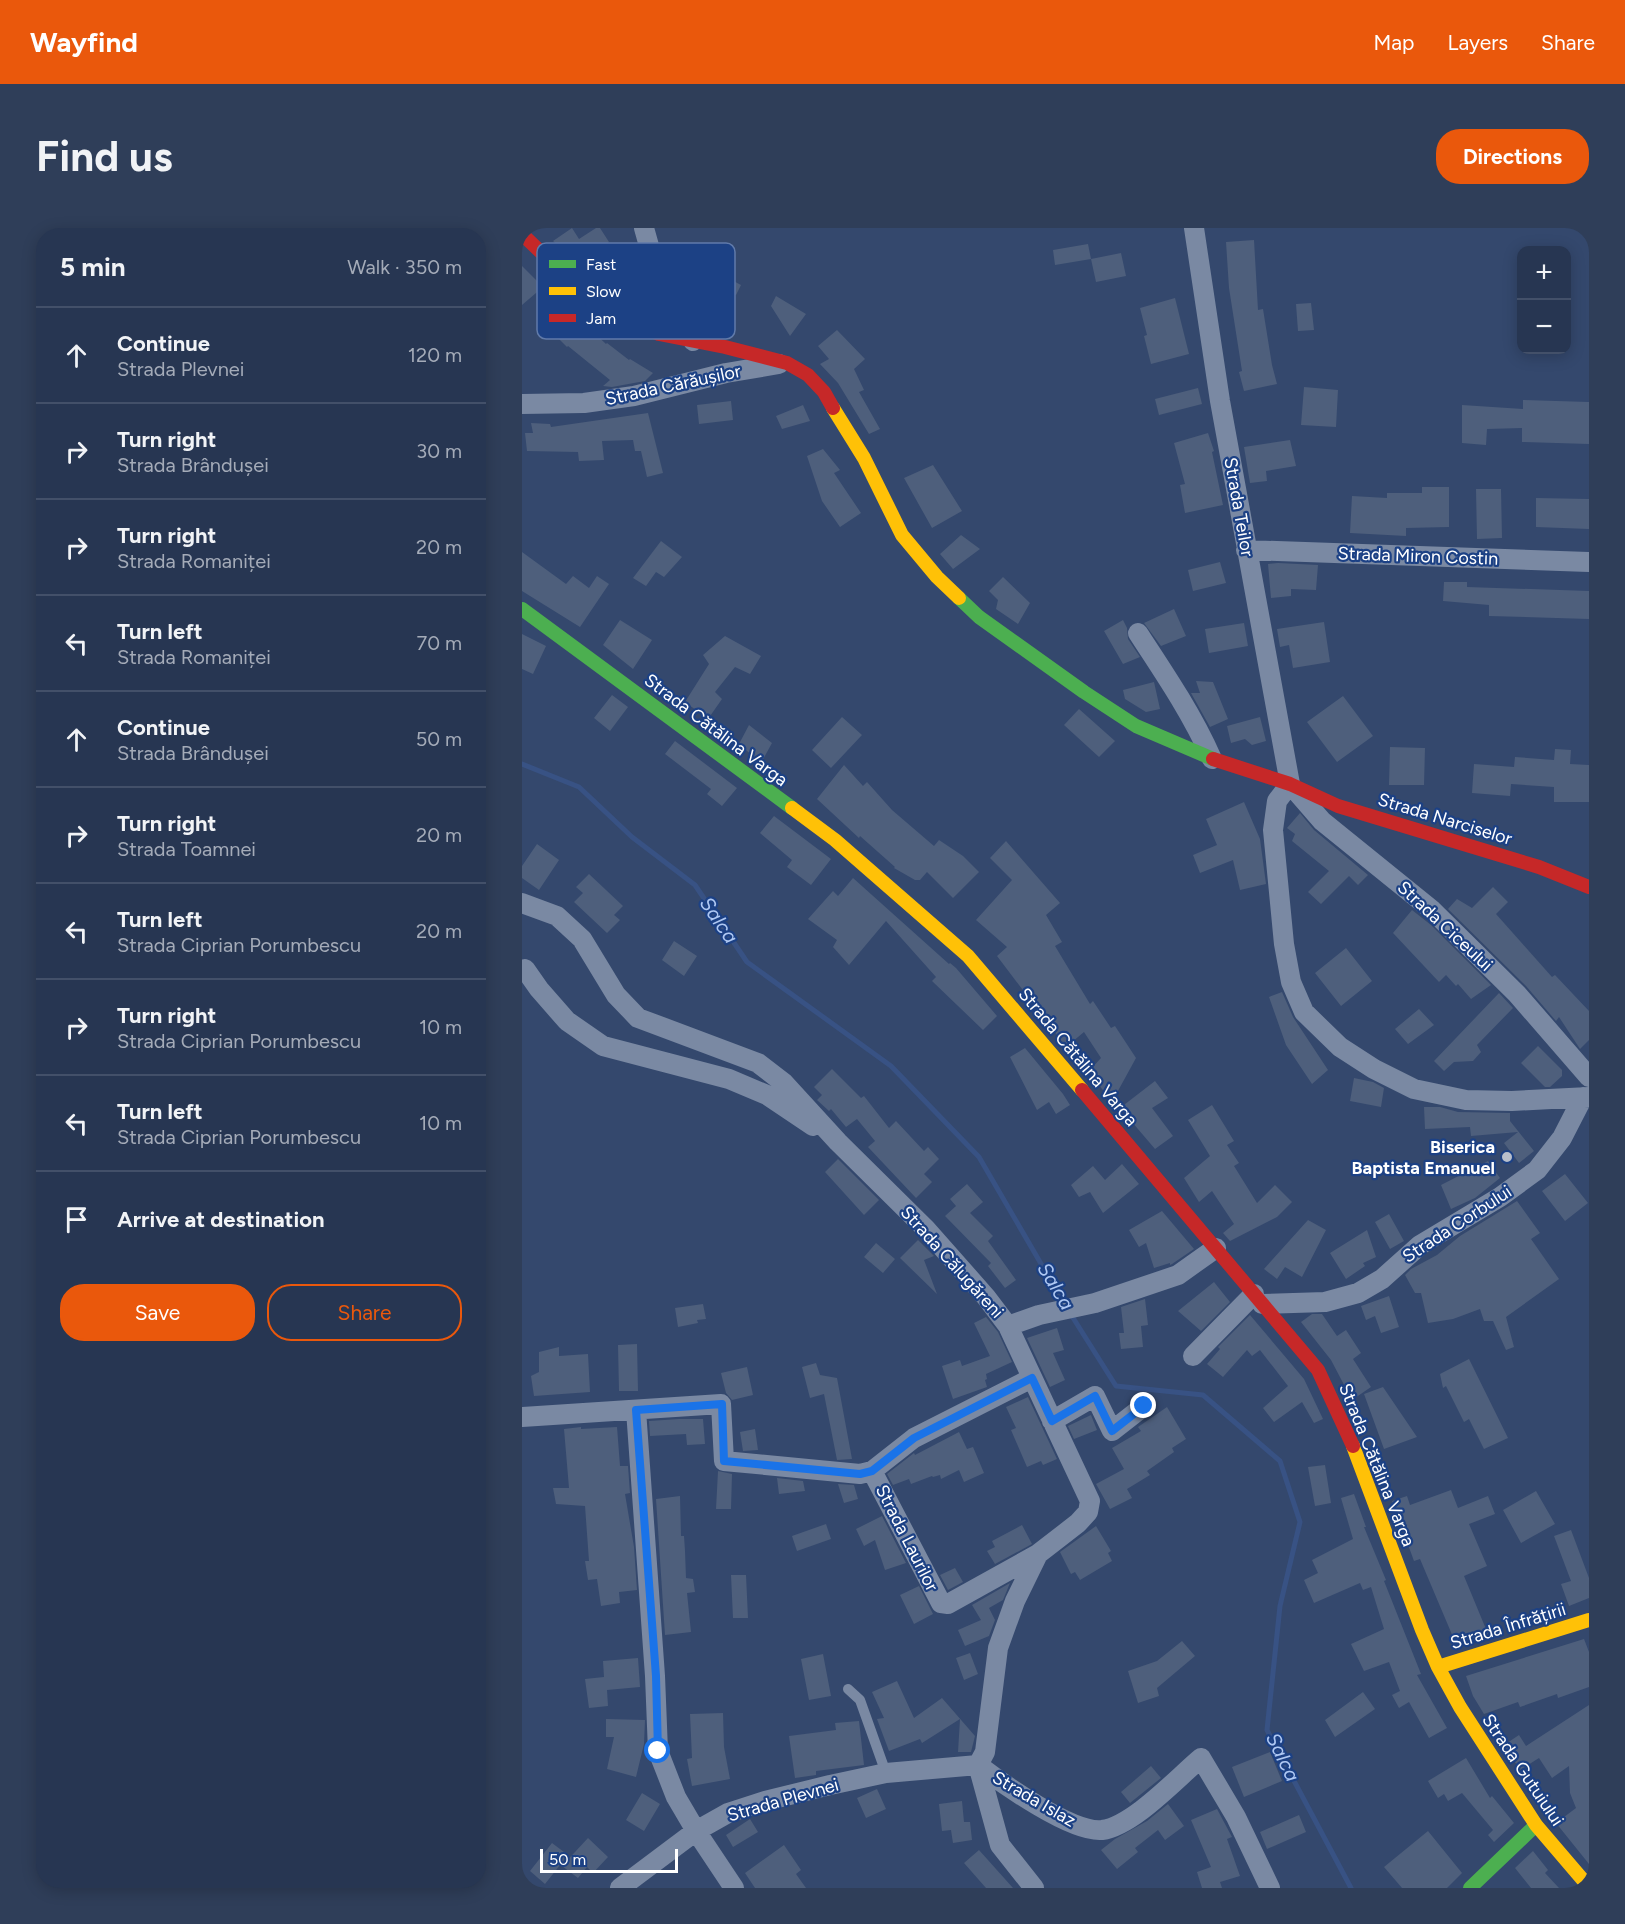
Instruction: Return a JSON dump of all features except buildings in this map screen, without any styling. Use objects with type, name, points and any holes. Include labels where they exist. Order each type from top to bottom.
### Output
[{"type":"street","points":[[644,228],[648,243]]},
{"type":"street","name":"Strada Teilor","points":[[1194,228],[1220,401],[1290,784]]},
{"type":"street","name":"Strada Narciselor","points":[[522,234],[537,248]]},
{"type":"street","name":"Strada Narciselor","points":[[687,339],[787,363],[808,375],[824,392],[864,458],[902,535],[937,577],[979,616],[1032,656],[1136,726],[1212,759],[1290,784],[1338,806],[1539,867],[1589,888]]},
{"type":"street","name":"Strada Cărăușilor","points":[[522,404],[584,403],[634,396],[726,373],[787,363]]},
{"type":"street","name":"Strada Miron Costin","points":[[1246,549],[1589,562]]},
{"type":"street","name":"Strada Cătălina Varga","points":[[522,609],[835,840],[968,956],[1318,1370],[1356,1452],[1438,1667]]},
{"type":"street","points":[[1138,633],[1185,705],[1212,759]]},
{"type":"street","points":[[1290,784],[1277,801],[1273,830],[1284,944],[1291,982],[1304,1012],[1340,1047],[1374,1069],[1414,1089],[1466,1100],[1512,1101],[1586,1097]]},
{"type":"street","name":"Strada Ciceului","points":[[1290,784],[1322,821],[1432,910],[1517,994],[1589,1077]]},
{"type":"street","name":"Strada Călugăreni","points":[[522,903],[557,916],[582,939],[616,995],[638,1018],[758,1063],[784,1083],[838,1142],[926,1229],[986,1297],[1008,1326],[1039,1315],[1095,1303],[1178,1275],[1216,1248]]},
{"type":"street","name":"Strada Călugăreni","points":[[525,969],[567,1021],[603,1046],[729,1079],[767,1095],[838,1142]]},
{"type":"street","name":"Strada Corbului","points":[[1258,1299],[1325,1302],[1358,1293],[1382,1279],[1420,1245],[1500,1197],[1537,1170],[1562,1138],[1586,1097]]},
{"type":"street","points":[[1193,1356],[1258,1299]]},
{"type":"street","points":[[978,1765],[985,1752],[998,1647],[1015,1601],[1038,1554],[1078,1523],[1088,1512],[1090,1502],[1008,1326]]},
{"type":"street","points":[[522,1417],[722,1404],[724,1461],[860,1474],[872,1471],[914,1438],[1032,1378]]},
{"type":"street","points":[[1052,1421],[1095,1396],[1112,1431],[1144,1406]]},
{"type":"street","points":[[636,1410],[656,1676],[658,1751],[676,1797],[734,1888]]},
{"type":"street","name":"Strada Laurilor","points":[[872,1471],[941,1603],[948,1604],[1038,1554]]},
{"type":"street","name":"Strada Înfrățirii","points":[[1438,1667],[1589,1620]]},
{"type":"street","name":"Strada Gutuiului","points":[[1438,1667],[1488,1754],[1536,1825],[1576,1875],[1589,1887]]},
{"type":"street","name":"Strada Islaz","points":[[978,1765],[1021,1795],[1054,1814],[1086,1829],[1104,1830],[1133,1817],[1201,1758],[1236,1817],[1269,1888]]},
{"type":"street","name":"Strada Plevnei","points":[[620,1888],[696,1831],[728,1813],[765,1801],[886,1773],[978,1765]]},
{"type":"street","name":"Strada Islaz","points":[[978,1765],[1000,1845],[1034,1888]]},
{"type":"street","points":[[1470,1888],[1536,1825]]},
{"type":"lane","points":[[848,1689],[860,1700],[886,1773]]},
{"type":"waterway","name":"Salca","points":[[522,764],[579,787],[632,837],[695,885],[747,962],[891,1066],[979,1157],[1065,1305]]},
{"type":"waterway","name":"Salca","points":[[1070,1313],[1116,1386],[1203,1395],[1280,1461],[1300,1522],[1280,1606],[1267,1730],[1351,1888]]},
{"type":"traffic: fast","points":[[959,598],[979,617],[1136,726],[1213,759]]},
{"type":"traffic: fast","points":[[522,609],[792,808]]},
{"type":"traffic: fast","points":[[1470,1888],[1536,1825]]},
{"type":"traffic: slow","points":[[833,408],[864,458],[902,535],[937,577],[959,598]]},
{"type":"traffic: slow","points":[[792,808],[835,840],[968,956],[1082,1090]]},
{"type":"traffic: slow","points":[[1353,1446],[1438,1667],[1460,1707],[1536,1825],[1589,1887]]},
{"type":"traffic: slow","points":[[1438,1667],[1589,1620]]},
{"type":"traffic: jam","points":[[522,234],[537,248]]},
{"type":"traffic: jam","points":[[684,339],[787,363],[808,375],[824,392],[833,408]]},
{"type":"traffic: jam","points":[[1213,759],[1290,784],[1338,806],[1539,867],[1589,887]]},
{"type":"traffic: jam","points":[[1082,1090],[1318,1370],[1353,1446]]},
{"type":"place","name":"Biserica Baptista Emanuel","points":[[1507,1157]]},
{"type":"route","points":[[658,1751],[656,1676],[636,1410],[722,1404],[724,1461],[860,1474],[872,1471],[914,1438],[1032,1378],[1052,1421],[1095,1396],[1112,1431],[1144,1406]]}]
